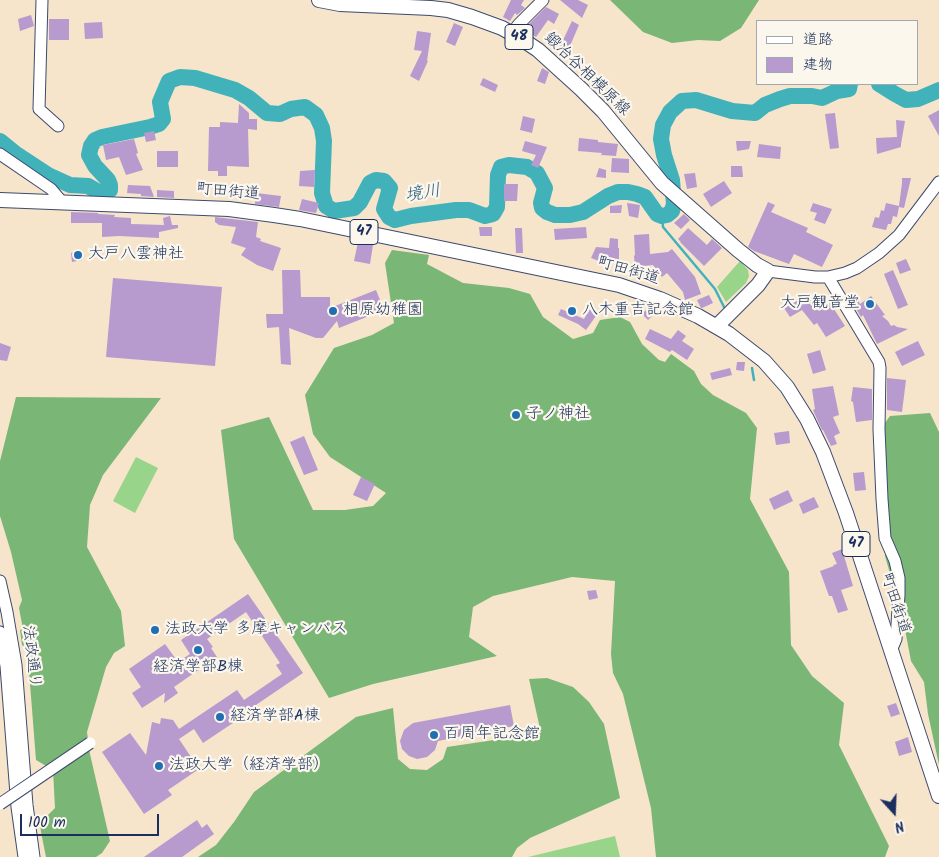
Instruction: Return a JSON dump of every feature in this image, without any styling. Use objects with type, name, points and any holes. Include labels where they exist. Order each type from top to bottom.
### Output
[{"type":"main road","name":"鍛冶谷相模原線","points":[[319,0],[352,5],[440,9],[458,13],[512,33],[538,50],[604,111],[662,183],[738,250],[768,271]]},
{"type":"main road","name":"町田街道","points":[[0,200],[229,209],[274,214],[619,285],[660,299],[716,326],[736,339],[772,369],[787,387],[807,419],[823,452],[839,493],[939,796]]},
{"type":"main road","points":[[716,326],[758,285],[768,271]]},
{"type":"street","points":[[42,0],[39,109],[58,126]]},
{"type":"street","points":[[512,33],[543,0]]},
{"type":"street","points":[[0,154],[50,189],[62,202]]},
{"type":"street","points":[[768,271],[828,277],[858,268],[899,235],[939,182]]},
{"type":"street","points":[[828,277],[879,362],[878,429],[885,538],[895,561],[900,595],[896,640],[891,650]]},
{"type":"street","name":"法政通り","points":[[0,581],[13,645],[9,710],[27,806],[34,857]]},
{"type":"street","name":"法政通り","points":[[0,632],[6,666],[17,807],[24,857]]},
{"type":"street","points":[[0,804],[92,741]]},
{"type":"green space","points":[[610,0],[759,0],[741,28],[720,41],[698,40],[672,43],[643,32]]},
{"type":"green space","points":[[392,250],[429,255],[427,264],[463,283],[509,288],[530,294],[543,317],[573,339],[593,333],[600,320],[620,317],[630,322],[642,344],[659,360],[665,362],[671,354],[694,371],[701,384],[713,395],[746,413],[757,428],[750,499],[789,572],[791,645],[812,676],[844,703],[839,745],[889,846],[885,857],[656,857],[651,808],[623,694],[613,673],[611,654],[615,581],[572,577],[493,596],[473,607],[469,637],[497,656],[373,684],[329,698],[234,539],[221,430],[269,417],[313,510],[345,510],[373,506],[386,493],[330,457],[313,434],[305,395],[334,348],[372,335],[394,323],[385,263]]},
{"type":"green space","points":[[740,261],[748,270],[749,276],[746,283],[726,302],[717,287]]},
{"type":"green space","points":[[16,397],[161,398],[103,475],[90,505],[87,547],[121,611],[125,646],[114,653],[106,667],[87,732],[90,754],[110,841],[102,853],[96,857],[46,857],[41,832],[40,823],[55,808],[53,770],[36,760],[29,671],[33,665],[31,652],[22,645],[20,630],[23,629],[19,608],[22,600],[11,552],[0,516],[0,461]]},
{"type":"green space","points":[[930,413],[939,432],[939,765],[928,714],[924,682],[911,661],[903,619],[885,556],[882,427],[890,416]]},
{"type":"green space","points":[[136,457],[158,468],[135,513],[113,501]]},
{"type":"green space","points":[[547,678],[573,687],[589,702],[604,724],[620,798],[530,838],[517,848],[512,857],[198,857],[216,845],[254,792],[356,717],[393,708],[398,759],[410,769],[427,770],[443,759],[447,747],[541,733],[529,679]]},
{"type":"green space","points":[[615,836],[620,857],[528,857]]},
{"type":"building","points":[[511,0],[524,0],[521,5],[525,8],[517,15],[515,13],[510,21],[503,17]]},
{"type":"building","points":[[560,0],[578,0],[588,5],[582,18]]},
{"type":"building","points":[[546,7],[559,14],[554,24],[548,20],[536,37],[527,31],[531,25],[529,24]]},
{"type":"building","points":[[31,15],[34,26],[20,31],[18,19]]},
{"type":"building","points":[[49,19],[69,19],[69,40],[49,40]]},
{"type":"building","points":[[572,21],[579,25],[566,55],[558,51]]},
{"type":"building","points":[[102,22],[103,38],[85,39],[84,23]]},
{"type":"building","points":[[454,23],[463,27],[455,46],[446,42]]},
{"type":"building","points":[[417,31],[431,33],[428,61],[419,81],[410,76],[422,51],[414,50]]},
{"type":"building","points":[[542,68],[549,72],[545,84],[537,81]]},
{"type":"building","points":[[483,78],[498,85],[495,92],[480,85]]},
{"type":"building","points":[[239,104],[249,113],[249,119],[257,119],[257,130],[248,129],[249,167],[227,166],[227,176],[218,176],[218,171],[208,171],[209,127],[220,127],[220,122],[238,123]]},
{"type":"building","points":[[939,110],[939,136],[928,116]]},
{"type":"building","points":[[835,113],[839,148],[830,149],[825,114]]},
{"type":"building","points":[[523,116],[535,119],[532,133],[520,130]]},
{"type":"building","points":[[896,120],[905,121],[901,147],[877,154],[876,138],[897,137]]},
{"type":"building","points":[[154,131],[156,140],[146,142],[144,133]]},
{"type":"building","points":[[579,138],[618,144],[616,156],[578,151]]},
{"type":"building","points":[[134,139],[138,153],[136,154],[143,170],[126,175],[119,157],[106,160],[103,145]]},
{"type":"building","points":[[525,141],[547,147],[538,168],[531,165],[536,155],[522,151]]},
{"type":"building","points":[[736,141],[751,141],[749,149],[737,151]]},
{"type":"building","points":[[759,144],[781,147],[780,159],[757,157]]},
{"type":"building","points":[[157,151],[178,151],[178,167],[157,167]]},
{"type":"building","points":[[612,158],[629,159],[629,173],[611,172]]},
{"type":"building","points":[[731,166],[742,166],[743,177],[731,177]]},
{"type":"building","points":[[599,168],[606,170],[606,178],[596,177]]},
{"type":"building","points":[[315,170],[314,187],[299,186],[300,171]]},
{"type":"building","points":[[695,173],[697,187],[687,189],[684,174]]},
{"type":"building","points":[[902,178],[911,178],[904,208],[899,207],[897,217],[893,216],[891,224],[888,224],[886,230],[872,227],[875,217],[879,218],[881,210],[884,211],[886,203],[899,206]]},
{"type":"building","points":[[724,181],[732,193],[711,207],[703,194]]},
{"type":"building","points":[[504,184],[518,184],[517,201],[504,201]]},
{"type":"building","points":[[128,185],[150,186],[154,197],[127,193]]},
{"type":"building","points":[[157,190],[174,191],[174,198],[157,197]]},
{"type":"building","points":[[256,193],[281,196],[279,207],[255,204]]},
{"type":"building","points":[[302,199],[319,203],[316,213],[299,210]]},
{"type":"building","points":[[768,202],[775,205],[771,212],[808,228],[806,232],[833,245],[822,267],[794,254],[789,264],[748,247]]},
{"type":"building","points":[[627,203],[640,205],[638,218],[629,216]]},
{"type":"building","points":[[813,203],[832,209],[825,224],[814,220],[817,213],[810,211]]},
{"type":"building","points":[[622,205],[621,213],[610,213],[610,206]]},
{"type":"building","points":[[71,212],[98,213],[115,215],[114,217],[131,218],[131,224],[164,225],[163,218],[170,216],[172,225],[178,225],[178,228],[159,232],[159,238],[102,237],[102,223],[71,223]]},
{"type":"building","points":[[684,214],[690,220],[681,229],[674,223]]},
{"type":"building","points":[[215,217],[258,222],[256,237],[261,239],[260,241],[281,248],[273,271],[257,265],[241,255],[246,248],[231,243],[236,227],[219,225],[215,222]]},
{"type":"building","points":[[479,227],[492,227],[492,236],[480,236]]},
{"type":"building","points":[[586,227],[587,238],[555,240],[554,229]]},
{"type":"building","points":[[515,228],[522,228],[523,253],[516,253]]},
{"type":"building","points":[[688,228],[707,245],[712,239],[722,248],[704,266],[678,239]]},
{"type":"building","points":[[649,234],[650,254],[668,252],[672,249],[695,277],[701,294],[685,300],[683,292],[667,273],[662,277],[653,265],[635,267],[634,235]]},
{"type":"building","points":[[610,238],[618,239],[619,263],[599,261],[591,258],[596,247],[609,248]]},
{"type":"building","points":[[358,242],[373,245],[370,264],[354,261]]},
{"type":"building","points":[[80,251],[82,260],[72,262],[71,253]]},
{"type":"building","points":[[906,259],[911,270],[900,274],[896,263]]},
{"type":"building","points":[[282,270],[300,270],[301,297],[330,297],[330,308],[376,290],[384,310],[339,328],[337,321],[323,338],[316,338],[289,328],[291,365],[281,364],[279,327],[267,328],[266,314],[283,314]]},
{"type":"building","points":[[893,270],[908,305],[898,309],[884,274]]},
{"type":"building","points":[[113,278],[222,287],[215,366],[106,357]]},
{"type":"building","points":[[709,295],[713,303],[701,308],[697,300]]},
{"type":"building","points":[[808,295],[816,309],[832,298],[835,304],[832,306],[845,326],[826,337],[817,323],[814,325],[802,310],[790,317],[784,308]]},
{"type":"building","points":[[871,296],[885,315],[882,316],[891,326],[894,325],[908,329],[877,344],[863,315],[861,317],[852,302],[857,299],[860,304]]},
{"type":"building","points":[[648,308],[654,314],[648,320],[642,314]]},
{"type":"building","points":[[561,309],[584,319],[590,309],[598,313],[586,330],[578,324],[558,315]]},
{"type":"building","points":[[650,329],[671,339],[678,330],[686,336],[682,341],[694,349],[687,360],[672,350],[670,352],[645,339]]},
{"type":"building","points":[[918,341],[925,355],[902,366],[895,352]]},
{"type":"building","points":[[0,343],[11,347],[7,361],[0,360]]},
{"type":"building","points":[[820,350],[826,370],[813,374],[807,354]]},
{"type":"building","points":[[737,362],[745,362],[744,371],[736,370]]},
{"type":"building","points":[[730,368],[732,375],[712,380],[710,373]]},
{"type":"building","points":[[887,378],[906,380],[902,412],[887,410]]},
{"type":"building","points":[[833,386],[839,415],[833,417],[840,433],[834,436],[837,444],[831,446],[813,410],[815,409],[812,389]]},
{"type":"building","points":[[853,387],[872,389],[872,420],[856,422],[853,402],[851,401]]},
{"type":"building","points":[[789,431],[790,443],[776,445],[774,433]]},
{"type":"building","points":[[304,436],[318,470],[304,475],[290,442]]},
{"type":"building","points":[[864,472],[866,490],[855,491],[853,473]]},
{"type":"building","points":[[361,477],[375,484],[367,501],[353,495]]},
{"type":"building","points":[[788,490],[793,501],[774,510],[769,499]]},
{"type":"building","points":[[814,497],[819,507],[803,514],[799,504]]},
{"type":"building","points":[[845,548],[848,555],[844,556],[853,586],[841,590],[848,610],[838,613],[832,596],[829,596],[820,571],[837,564],[832,553]]},
{"type":"building","points":[[596,590],[598,598],[589,600],[587,591]]},
{"type":"building","points":[[248,594],[303,673],[203,743],[194,729],[179,739],[199,769],[168,790],[172,795],[144,814],[102,752],[130,733],[146,755],[152,722],[160,724],[161,718],[173,720],[179,729],[237,690],[244,700],[282,674],[276,665],[280,663],[246,612],[207,639],[217,657],[174,687],[178,693],[164,703],[165,693],[142,708],[132,693],[141,687],[129,669],[165,644],[178,662],[190,654],[181,640]]},
{"type":"building","points":[[896,703],[900,714],[891,717],[887,706]]},
{"type":"building","name":"百周年記念館","points":[[510,705],[514,726],[438,741],[435,750],[427,757],[417,759],[409,756],[402,749],[400,741],[404,730],[413,723]]},
{"type":"building","points":[[908,737],[912,752],[899,756],[895,742]]},
{"type":"building","points":[[197,820],[202,828],[207,824],[214,834],[182,857],[144,857]]},
{"type":"waterway","name":"境川","points":[[0,141],[48,175],[70,185],[88,186],[100,193],[105,193],[110,190],[108,180],[95,166],[89,155],[95,140],[159,124],[163,119],[160,102],[169,81],[180,77],[195,78],[235,90],[249,98],[267,113],[280,114],[291,109],[305,107],[316,115],[322,128],[324,141],[322,193],[326,206],[334,211],[354,208],[360,202],[370,183],[376,180],[384,181],[390,188],[384,209],[389,217],[395,220],[456,210],[469,210],[485,216],[493,214],[497,207],[498,175],[501,167],[509,165],[527,167],[537,173],[545,188],[541,203],[542,208],[555,215],[570,215],[583,212],[608,196],[618,192],[628,192],[645,197],[657,214],[662,216],[672,211],[674,204],[672,180],[661,139],[663,125],[670,112],[682,101],[696,100],[732,111],[755,113],[765,105],[790,96],[822,98],[837,91],[849,89],[850,85]]},
{"type":"waterway","name":"境川","points":[[881,85],[906,100],[918,99],[939,90]]},
{"type":"waterway","points":[[662,216],[663,227],[715,289],[724,307]]},
{"type":"waterway","points":[[752,368],[754,380]]},
{"type":"place","name":"大戸八雲神社","points":[[78,255]]},
{"type":"place","name":"大戸観音堂","points":[[870,304]]},
{"type":"place","name":"相原幼稚園","points":[[333,311]]},
{"type":"place","name":"八木重吉記念館","points":[[572,311]]},
{"type":"place","name":"子ノ神社","points":[[516,415]]},
{"type":"place","name":"法政大学 多摩キャンパス","points":[[155,630]]},
{"type":"place","name":"経済学部B棟","points":[[198,650]]},
{"type":"place","name":"経済学部A棟","points":[[220,717]]},
{"type":"place","name":"百周年記念館","points":[[434,735]]},
{"type":"place","name":"法政大学（経済学部）","points":[[159,766]]}]
